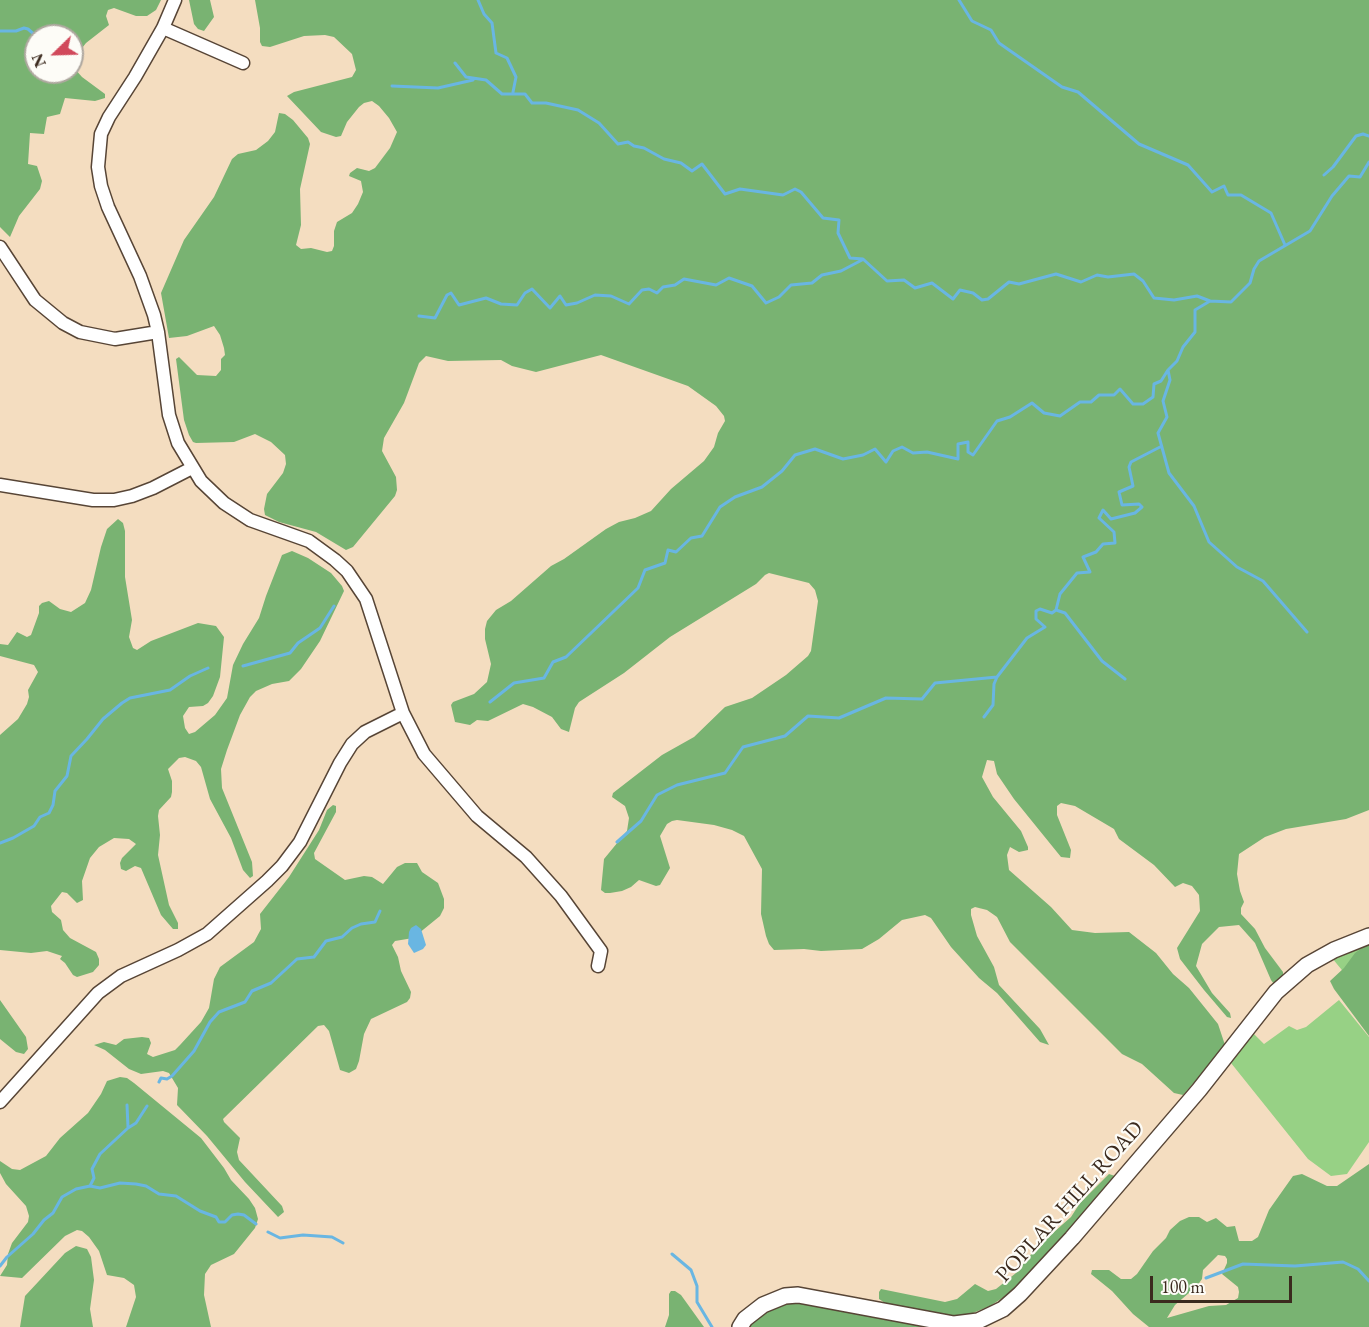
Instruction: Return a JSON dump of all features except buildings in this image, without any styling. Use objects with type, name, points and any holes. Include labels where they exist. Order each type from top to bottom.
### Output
[{"type":"street","points":[[175,0],[135,77],[109,117],[101,135],[98,166],[101,186],[108,207],[144,287],[158,332],[171,422],[178,443],[192,468],[210,492],[238,513],[309,542],[347,571],[369,608],[403,713],[424,754],[477,816],[526,857],[568,905],[601,951],[598,966]]},
{"type":"street","points":[[163,27],[243,63]]},
{"type":"street","points":[[0,247],[34,300],[63,323],[80,332],[115,339],[158,332]]},
{"type":"street","points":[[0,485],[93,500],[114,500],[153,488],[192,468]]},
{"type":"street","points":[[0,1102],[98,993],[121,976],[178,950],[207,933],[267,882],[300,842],[352,744],[365,732],[403,713]]},
{"type":"street","name":"POPLAR HILL ROAD","points":[[740,1327],[763,1305],[785,1296],[798,1295],[954,1324],[978,1321],[1003,1309],[1072,1238],[1199,1090],[1276,993],[1307,965],[1334,950],[1369,936]]},
{"type":"green space","points":[[0,0],[161,0],[156,10],[147,16],[136,16],[114,8],[108,10],[106,16],[109,25],[84,46],[84,24],[24,24],[24,84],[84,84],[84,78],[105,94],[105,98],[95,101],[65,98],[60,114],[47,117],[44,134],[30,133],[28,164],[37,166],[42,181],[40,189],[19,216],[10,237],[0,227]]},
{"type":"green space","points":[[189,0],[210,0],[214,17],[204,31],[198,29],[194,24]]},
{"type":"green space","points":[[255,0],[1369,0],[1369,810],[1346,819],[1286,829],[1265,837],[1239,854],[1237,874],[1244,902],[1241,914],[1255,929],[1265,948],[1283,972],[1283,979],[1278,984],[1274,984],[1255,943],[1239,925],[1219,927],[1202,944],[1196,966],[1212,993],[1230,1013],[1231,1018],[1227,1017],[1180,959],[1177,948],[1200,911],[1199,895],[1192,886],[1183,883],[1175,887],[1154,865],[1119,839],[1114,829],[1075,806],[1061,803],[1057,806],[1057,815],[1071,850],[1070,858],[1061,857],[1014,799],[997,774],[994,761],[987,760],[982,777],[993,797],[1021,831],[1028,847],[1028,850],[1019,852],[1010,847],[1007,855],[1009,870],[1051,907],[1072,930],[1095,933],[1129,932],[1156,953],[1173,974],[1189,988],[1218,1024],[1225,1045],[1183,1095],[1174,1093],[1142,1064],[1122,1054],[1010,942],[997,917],[987,910],[975,907],[971,909],[971,915],[977,936],[994,967],[999,985],[1040,1029],[1049,1045],[1040,1042],[997,993],[979,978],[951,947],[931,918],[925,915],[902,920],[879,939],[862,949],[774,950],[766,936],[761,914],[762,869],[744,836],[732,830],[714,825],[672,821],[667,824],[660,836],[670,868],[660,885],[656,886],[639,880],[622,891],[605,893],[601,890],[604,859],[627,831],[629,818],[625,806],[612,797],[613,793],[662,755],[694,737],[725,707],[752,698],[786,675],[808,656],[811,651],[818,601],[815,590],[809,583],[769,573],[765,575],[756,584],[670,637],[624,673],[579,702],[575,708],[569,732],[561,729],[552,717],[523,704],[488,721],[477,720],[470,725],[455,722],[451,705],[453,702],[474,694],[487,682],[491,664],[485,629],[487,621],[496,610],[511,601],[551,566],[606,529],[651,511],[671,489],[704,461],[714,447],[725,421],[724,416],[716,406],[688,386],[601,355],[536,372],[512,366],[501,360],[448,361],[426,356],[419,363],[404,403],[384,438],[382,451],[396,477],[395,496],[353,547],[346,550],[316,532],[279,522],[265,515],[267,494],[283,473],[286,464],[285,455],[271,442],[255,434],[234,442],[193,442],[184,420],[176,359],[179,357],[197,375],[216,376],[221,370],[221,359],[225,355],[224,348],[214,326],[187,336],[169,338],[161,293],[184,240],[214,197],[232,159],[238,154],[256,150],[268,141],[275,132],[279,113],[293,120],[308,138],[310,144],[300,189],[301,225],[296,245],[301,249],[311,248],[327,252],[332,251],[334,246],[334,231],[337,222],[352,213],[363,192],[361,181],[349,176],[350,173],[357,168],[369,171],[375,168],[390,148],[397,132],[389,118],[372,101],[359,107],[347,122],[341,136],[336,137],[321,132],[287,96],[294,92],[352,77],[356,70],[352,54],[334,37],[325,35],[304,36],[270,47],[262,46]]},
{"type":"green space","points":[[118,519],[123,523],[125,531],[125,577],[132,620],[129,637],[133,648],[137,650],[151,641],[198,623],[216,626],[224,637],[220,677],[213,696],[203,706],[189,707],[183,716],[185,728],[189,734],[195,732],[215,715],[227,698],[233,665],[259,618],[282,555],[292,551],[308,558],[331,573],[344,591],[320,641],[301,669],[289,681],[272,684],[256,691],[250,697],[240,715],[227,750],[221,769],[222,788],[252,862],[253,876],[250,878],[243,870],[231,838],[210,799],[201,767],[196,761],[185,757],[179,758],[168,769],[172,781],[171,797],[159,810],[158,816],[160,835],[158,855],[169,905],[178,923],[178,929],[173,929],[161,915],[141,868],[135,866],[126,871],[121,869],[122,858],[136,844],[129,839],[114,838],[99,847],[90,858],[82,881],[83,900],[77,903],[67,893],[62,892],[51,906],[52,912],[61,920],[63,930],[70,938],[96,952],[99,959],[99,965],[93,972],[77,977],[60,959],[62,956],[47,951],[31,953],[0,950],[0,735],[18,719],[27,704],[28,690],[38,672],[34,665],[0,656],[0,644],[8,645],[17,632],[27,637],[31,635],[39,613],[39,606],[42,603],[49,601],[60,609],[71,612],[85,603],[91,590],[107,529]]},
{"type":"green space","points":[[333,805],[336,806],[336,812],[314,853],[315,859],[345,880],[364,876],[372,877],[383,884],[397,867],[405,863],[417,863],[422,872],[438,883],[444,899],[444,908],[440,916],[413,938],[395,941],[392,945],[411,992],[410,998],[407,1002],[371,1019],[364,1034],[356,1069],[349,1073],[340,1070],[329,1031],[324,1025],[318,1026],[223,1119],[240,1138],[237,1152],[239,1160],[282,1206],[284,1212],[278,1217],[177,1105],[178,1088],[169,1073],[163,1071],[141,1074],[129,1069],[105,1050],[94,1045],[104,1042],[116,1045],[124,1039],[149,1038],[151,1043],[147,1054],[153,1057],[175,1050],[180,1045],[201,1022],[209,1008],[214,979],[220,967],[254,942],[261,929],[260,914],[289,877],[319,830],[327,810]]},
{"type":"green space","points":[[1369,941],[1369,1003],[1332,958]]},
{"type":"green space","points":[[1369,943],[1369,1036],[1330,981],[1355,953]]},
{"type":"green space","points":[[0,1000],[26,1037],[28,1049],[24,1054],[16,1052],[0,1039]]},
{"type":"green space","points":[[1339,1000],[1369,1037],[1369,1142],[1347,1174],[1331,1176],[1308,1159],[1231,1063],[1253,1033],[1264,1044],[1289,1026],[1297,1030],[1306,1027]]},
{"type":"green space","points":[[120,1077],[127,1078],[134,1083],[201,1138],[231,1180],[255,1208],[258,1219],[255,1228],[234,1254],[211,1265],[205,1274],[204,1295],[211,1327],[126,1327],[136,1297],[134,1285],[124,1278],[107,1275],[99,1251],[82,1231],[77,1230],[65,1236],[22,1278],[0,1276],[7,1265],[12,1243],[28,1222],[29,1216],[26,1206],[6,1184],[0,1173],[0,1161],[12,1169],[20,1170],[46,1156],[60,1138],[88,1113],[107,1081]]},
{"type":"green space","points":[[1369,1164],[1369,1327],[1149,1327],[1091,1274],[1092,1270],[1109,1270],[1121,1279],[1131,1279],[1166,1238],[1170,1230],[1189,1217],[1199,1217],[1207,1222],[1216,1218],[1227,1227],[1235,1226],[1239,1241],[1252,1241],[1258,1237],[1269,1210],[1293,1176],[1302,1174],[1327,1186],[1337,1186]],"holes":[[[1218,1255],[1225,1256],[1227,1263],[1222,1274],[1238,1287],[1238,1298],[1226,1305],[1209,1306],[1167,1318],[1175,1305],[1197,1286],[1202,1279],[1203,1270]]]},
{"type":"green space","points":[[1109,1174],[1115,1176],[1074,1225],[1013,1291],[990,1306],[968,1315],[949,1317],[885,1303],[879,1299],[881,1289],[945,1302],[957,1299],[975,1284],[988,1291],[996,1289],[1016,1273],[1037,1247],[1071,1217],[1080,1203]]},
{"type":"green space","points":[[76,1246],[87,1249],[91,1257],[94,1280],[90,1309],[93,1327],[20,1327],[25,1296],[65,1253]]},
{"type":"green space","points":[[671,1291],[681,1295],[704,1327],[665,1327],[669,1315]]},
{"type":"green space","points":[[791,1303],[823,1306],[924,1327],[749,1327],[762,1313]]},
{"type":"water","points":[[416,925],[421,929],[426,945],[414,953],[408,944],[409,932]]},
{"type":"waterway","points":[[478,0],[484,14],[492,23],[496,53],[507,58],[516,77],[513,92]]},
{"type":"waterway","points":[[959,0],[972,21],[991,30],[999,43],[1062,87],[1078,92],[1139,144],[1188,165],[1212,192],[1224,186],[1228,195],[1241,195],[1271,213],[1285,245]]},
{"type":"waterway","points":[[0,31],[16,31],[24,28]]},
{"type":"waterway","points":[[455,63],[466,77],[486,80],[502,94],[525,94],[532,103],[546,103],[578,110],[599,123],[618,144],[628,142],[664,159],[681,163],[692,171],[702,164],[725,194],[740,189],[783,195],[795,189],[801,192],[823,218],[839,220],[838,233],[850,258],[863,259],[887,281],[904,280],[915,288],[932,283],[953,299],[960,290],[973,293],[982,300],[988,299],[1009,282],[1019,284],[1056,274],[1081,282],[1097,275],[1108,277],[1134,274],[1143,281],[1154,298],[1174,300],[1197,296],[1210,301]]},
{"type":"waterway","points":[[392,86],[438,88],[473,80]]},
{"type":"waterway","points":[[1324,175],[1333,167],[1356,136],[1363,134],[1369,136]]},
{"type":"waterway","points":[[490,702],[514,683],[544,678],[553,662],[566,657],[638,588],[645,570],[665,563],[668,550],[676,552],[691,538],[702,536],[720,507],[735,497],[762,487],[782,471],[795,455],[815,449],[843,459],[863,455],[875,449],[886,462],[893,451],[902,447],[913,453],[927,452],[958,459],[958,444],[968,442],[968,452],[973,455],[997,421],[1010,417],[1032,403],[1044,413],[1060,416],[1080,402],[1091,402],[1099,395],[1114,395],[1120,389],[1133,404],[1143,404],[1153,397],[1154,384],[1161,381],[1177,361],[1183,347],[1195,332],[1195,310],[1210,301],[1231,302],[1250,283],[1259,261],[1310,231],[1332,196],[1349,176],[1360,177],[1369,162]]},
{"type":"waterway","points":[[419,316],[435,318],[447,295],[451,293],[459,305],[486,298],[501,304],[517,305],[525,293],[532,289],[550,308],[560,296],[566,305],[595,295],[611,296],[629,304],[642,290],[649,289],[657,293],[663,287],[675,285],[684,279],[716,285],[729,278],[752,286],[766,303],[779,297],[791,285],[812,283],[822,275],[841,271],[862,260]]},
{"type":"waterway","points":[[1168,370],[1170,380],[1163,401],[1167,417],[1158,433],[1169,473],[1194,506],[1209,542],[1237,567],[1263,581],[1307,632]]},
{"type":"waterway","points":[[1056,610],[1060,594],[1077,573],[1090,572],[1083,557],[1096,552],[1103,544],[1115,543],[1114,532],[1099,518],[1103,510],[1111,519],[1135,513],[1142,507],[1139,504],[1122,505],[1119,492],[1133,486],[1129,467],[1131,462],[1160,447]]},
{"type":"waterway","points":[[243,666],[290,653],[298,643],[320,628],[334,606]]},
{"type":"waterway","points":[[984,717],[993,705],[994,684],[997,677],[1027,638],[1045,627],[1036,619],[1036,611],[1040,609],[1052,613],[1056,610],[1065,613],[1102,661],[1125,679]]},
{"type":"waterway","points":[[0,843],[34,826],[40,817],[49,813],[55,791],[67,776],[71,756],[103,719],[122,703],[130,698],[170,690],[190,676],[208,668]]},
{"type":"waterway","points":[[617,842],[641,821],[657,795],[677,785],[725,773],[743,747],[785,736],[808,716],[839,718],[886,698],[922,699],[935,683],[997,677]]},
{"type":"waterway","points":[[159,1082],[161,1078],[167,1079],[172,1076],[194,1051],[210,1022],[219,1012],[245,1002],[252,991],[271,983],[297,959],[314,957],[326,941],[342,937],[361,924],[375,922],[380,911]]},
{"type":"waterway","points":[[127,1105],[128,1127]]},
{"type":"waterway","points":[[90,1186],[94,1178],[92,1169],[100,1154],[136,1123],[147,1106]]},
{"type":"waterway","points":[[0,1266],[53,1213],[62,1197],[76,1189],[90,1186],[100,1188],[120,1183],[146,1186],[159,1194],[176,1196],[200,1211],[216,1217],[219,1222],[225,1222],[232,1215],[238,1214],[244,1215],[256,1224]]},
{"type":"waterway","points":[[268,1232],[280,1238],[303,1235],[332,1237],[343,1243]]},
{"type":"waterway","points":[[672,1254],[691,1270],[697,1286],[697,1302],[712,1327]]},
{"type":"waterway","points":[[1206,1278],[1243,1264],[1295,1266],[1343,1262],[1358,1269],[1369,1281]]}]
